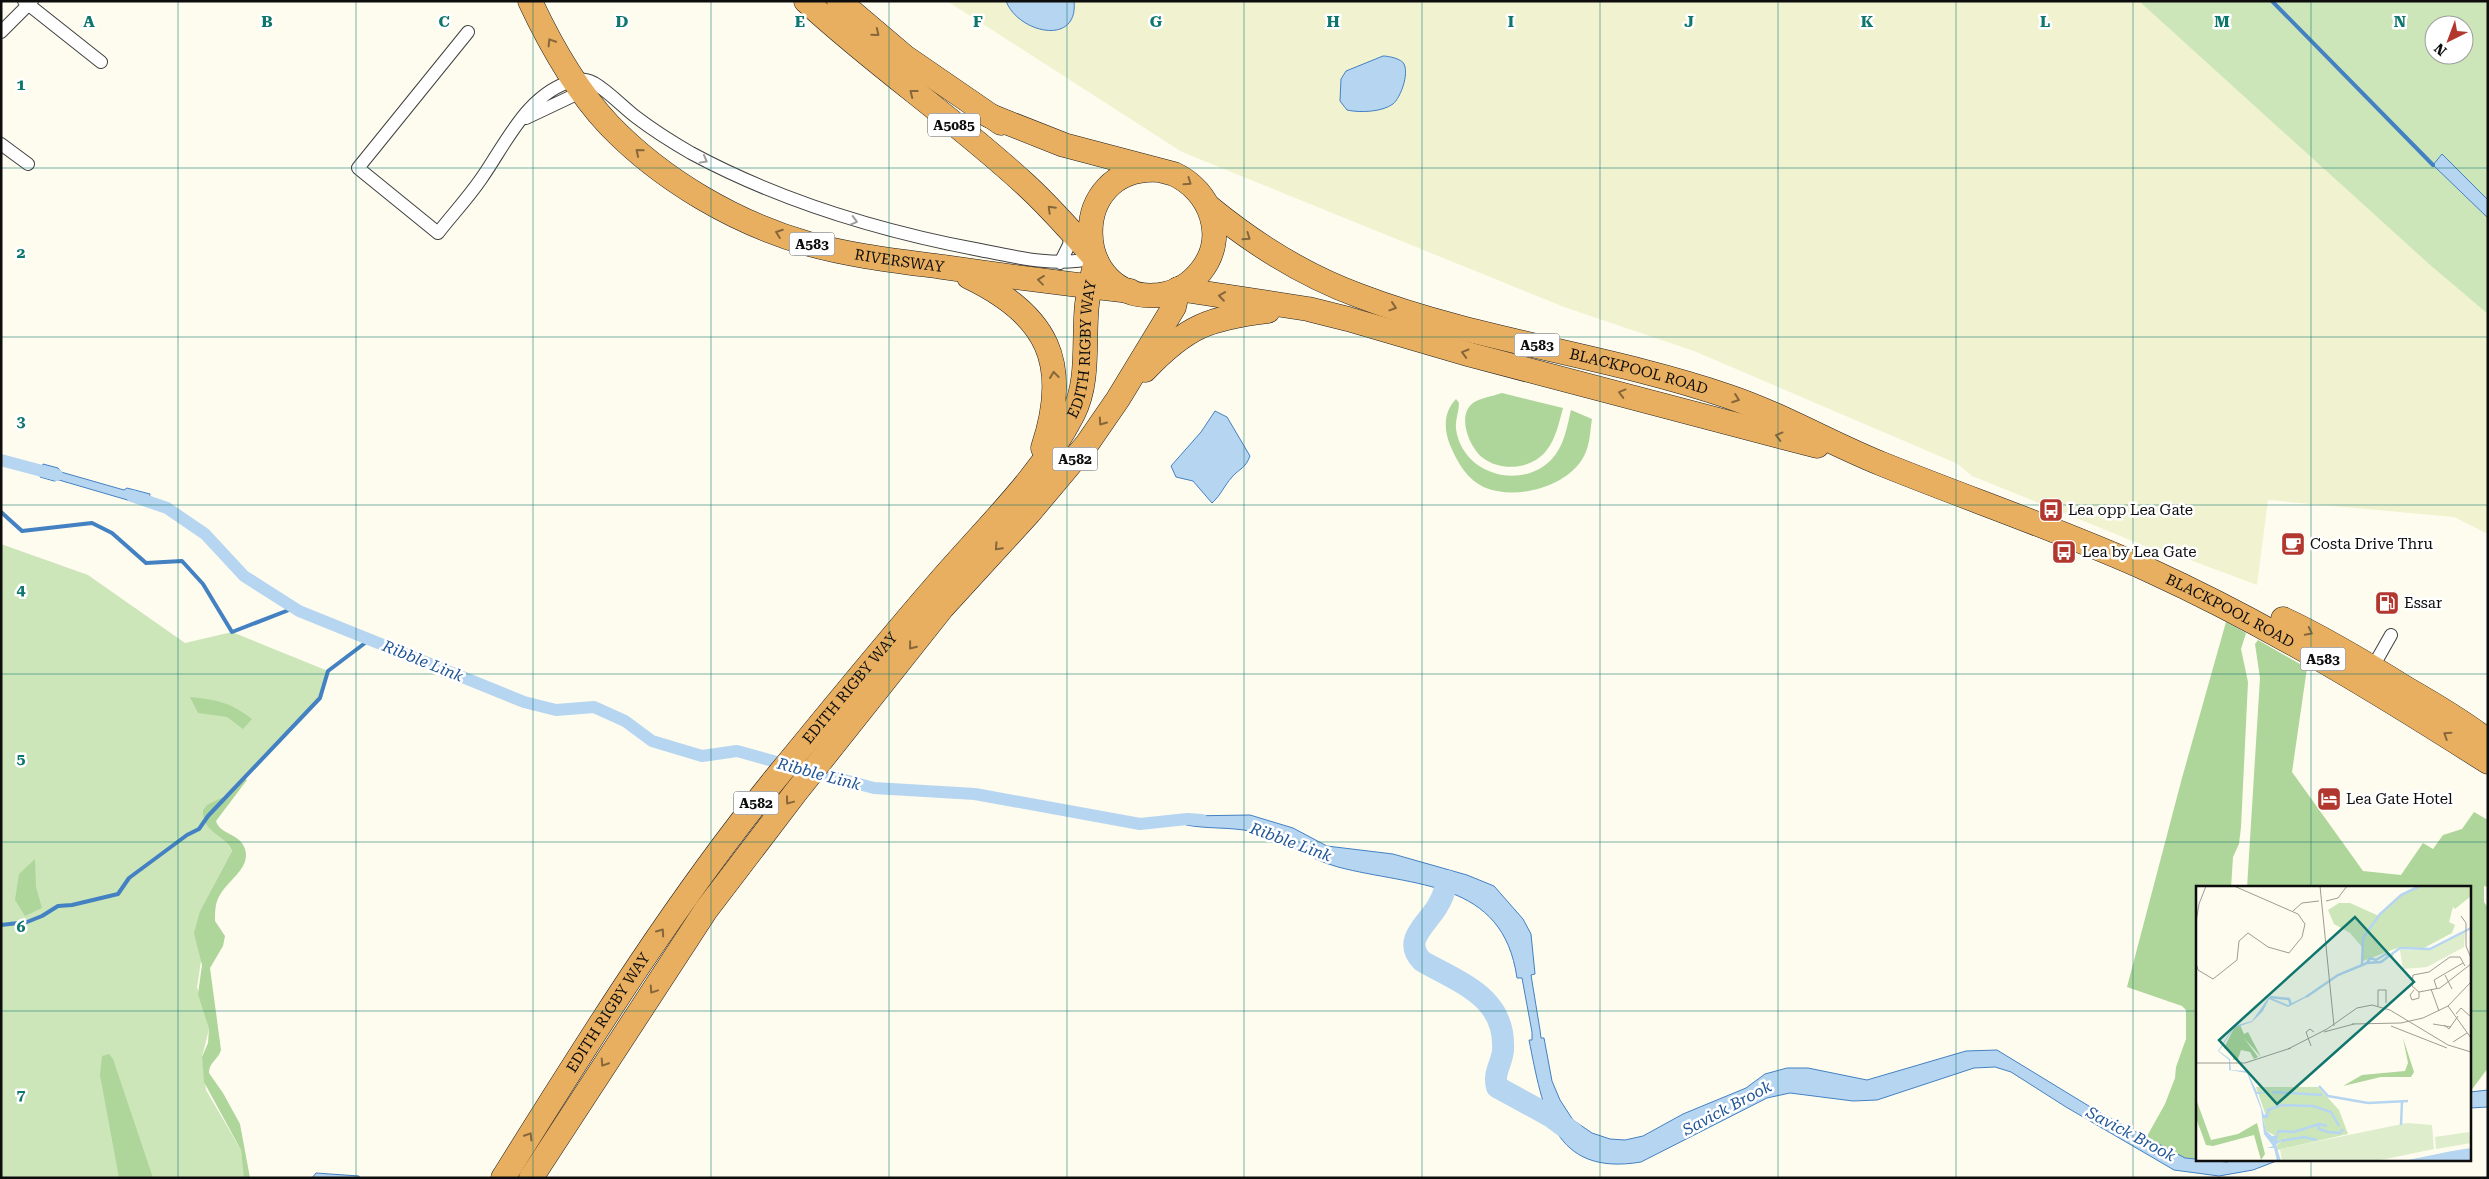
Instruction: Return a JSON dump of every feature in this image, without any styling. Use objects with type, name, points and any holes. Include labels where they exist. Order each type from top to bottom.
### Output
[{"type":"highway","name":"RIVERSWAY","points":[[530,1],[542,27],[579,86],[609,124],[651,162],[690,189],[734,215],[809,244],[878,259],[1130,291]]},
{"type":"highway","name":"A5085","points":[[806,1],[886,72],[1018,178],[1071,231],[1095,259]]},
{"type":"highway","points":[[839,1],[905,57],[988,115],[1026,138],[1060,155],[1124,176]]},
{"type":"highway","points":[[988,115],[1064,145],[1174,174],[1188,182],[1200,193],[1209,207],[1214,230],[1210,254],[1198,275],[1178,289],[1154,295],[1130,291],[1109,278],[1095,259],[1089,235],[1093,212],[1105,191],[1124,176],[1144,170],[1158,170]]},
{"type":"highway","name":"BLACKPOOL ROAD","points":[[1209,207],[1236,229],[1276,255],[1360,296],[1463,327],[1682,381],[1751,405],[1877,462],[2150,570],[2281,635],[2441,708],[2488,741]]},
{"type":"highway","name":"EDITH RIGBY WAY","points":[[530,1178],[706,910],[796,792],[932,605],[1034,473],[1060,436],[1075,410],[1086,356],[1090,286],[1095,259]]},
{"type":"highway","points":[[941,267],[967,276],[1000,293],[1018,306],[1032,320],[1044,339],[1056,378],[1050,426],[1034,473]]},
{"type":"highway","name":"BLACKPOOL ROAD","points":[[1178,289],[1298,308],[1348,319],[1471,355],[1877,462]]},
{"type":"highway","name":"EDITH RIGBY WAY","points":[[503,1178],[604,1016],[699,877],[778,776],[932,605],[1030,513],[1087,444],[1118,399],[1174,307],[1178,289]]},
{"type":"highway","points":[[1118,399],[1162,352],[1200,325],[1237,315],[1298,308]]},
{"type":"highway","name":"BLACKPOOL ROAD","points":[[2368,676],[2488,762]]},
{"type":"street","points":[[1,32],[28,3],[101,62]]},
{"type":"street","points":[[468,32],[358,168],[438,233],[481,179],[526,111],[540,98],[558,86],[579,86]]},
{"type":"street","name":"RIVERSWAY","points":[[579,86],[592,82],[646,124],[688,151],[735,176],[784,197],[843,218],[940,243],[1060,263],[1095,259]]},
{"type":"street","points":[[1,144],[28,164]]},
{"type":"street","points":[[1060,263],[1069,245],[1071,231]]},
{"type":"street","points":[[2368,676],[2391,635]]},
{"type":"green space","points":[[947,1],[2143,1],[2488,311],[2488,534],[2454,517],[2268,500],[2257,585],[2158,548],[2150,548],[1972,476],[1958,464],[1694,351],[1564,307],[1182,152]]},
{"type":"green space","points":[[2139,1],[2488,1],[2488,314],[2429,264]]},
{"type":"green space","points":[[1502,393],[1563,408],[1552,441],[1546,451],[1533,462],[1507,467],[1498,465],[1483,458],[1470,440],[1465,423],[1468,409],[1473,403],[1483,398]]},
{"type":"green space","points":[[1456,399],[1459,403],[1456,429],[1461,445],[1469,457],[1481,467],[1494,473],[1509,476],[1524,475],[1538,469],[1551,460],[1562,443],[1571,410],[1592,419],[1586,452],[1576,467],[1566,476],[1541,488],[1512,492],[1486,488],[1468,476],[1450,445],[1446,421],[1449,410]]},
{"type":"green space","points":[[1,544],[88,575],[185,643],[232,632],[328,671],[320,698],[244,778],[220,799],[205,808],[232,851],[200,911],[201,961],[197,987],[209,1029],[202,1057],[206,1090],[241,1150],[245,1178],[1,1178]]},
{"type":"green space","points":[[2226,622],[2246,633],[2241,649],[2248,682],[2241,827],[2239,844],[2233,857],[2231,886],[2196,886],[2196,1159],[2185,1158],[2146,1138],[2165,1104],[2175,1078],[2176,1067],[2186,1039],[2186,1010],[2182,1006],[2127,987],[2182,778]]},
{"type":"green space","points":[[2258,640],[2307,668],[2292,772],[2363,871],[2401,875],[2423,843],[2433,849],[2443,835],[2462,829],[2474,812],[2488,820],[2488,887],[2484,886],[2484,902],[2488,908],[2488,1068],[2472,1089],[2472,886],[2247,886],[2260,678],[2255,644]]},
{"type":"green space","points":[[190,697],[208,699],[230,705],[252,719],[243,729],[227,717],[198,713]]},
{"type":"green space","points":[[244,778],[247,780],[216,821],[218,826],[239,840],[245,849],[246,856],[245,862],[238,874],[218,898],[216,907],[215,921],[225,936],[223,946],[210,968],[221,1050],[210,1066],[209,1073],[223,1093],[240,1124],[250,1178],[244,1178],[241,1150],[204,1082],[202,1057],[208,1043],[209,1029],[198,994],[202,965],[194,933],[200,911],[232,851],[229,845],[206,824],[203,810],[207,805],[223,797]]},
{"type":"green space","points":[[35,859],[36,887],[42,908],[25,916],[15,900],[19,874]]},
{"type":"green space","points":[[109,1054],[113,1059],[153,1178],[119,1178],[100,1075],[102,1056]]},
{"type":"water","points":[[1006,1],[1074,1],[1073,16],[1067,25],[1058,30],[1046,30],[1022,21]]},
{"type":"water","points":[[1383,56],[1392,57],[1404,64],[1406,73],[1396,101],[1388,107],[1377,110],[1364,112],[1347,110],[1340,101],[1341,79],[1346,71]]},
{"type":"water","points":[[2442,154],[2488,200],[2488,218],[2433,165]]},
{"type":"water","points":[[1215,411],[1227,417],[1250,456],[1244,466],[1232,477],[1212,503],[1193,481],[1176,477],[1171,466],[1201,432]]},
{"type":"water","points":[[43,464],[58,468],[61,472],[124,490],[127,488],[150,494],[148,506],[59,480],[54,481],[40,477]]},
{"type":"water","points":[[1250,815],[1293,828],[1327,846],[1393,854],[1467,875],[1494,886],[1523,919],[1531,934],[1535,974],[1531,975],[1541,1038],[1544,1038],[1552,1081],[1560,1100],[1573,1120],[1592,1133],[1610,1139],[1625,1140],[1643,1136],[1683,1114],[1746,1088],[1765,1074],[1787,1068],[1808,1068],[1867,1080],[1966,1051],[1997,1050],[2097,1111],[2185,1158],[2196,1159],[2196,1162],[2274,1162],[2253,1170],[2219,1176],[2174,1170],[2066,1107],[2011,1072],[1995,1067],[1974,1068],[1877,1100],[1853,1101],[1790,1093],[1767,1098],[1641,1162],[1611,1164],[1588,1159],[1570,1148],[1557,1132],[1547,1113],[1529,1040],[1532,1040],[1532,1032],[1522,978],[1517,978],[1508,946],[1494,922],[1474,905],[1451,893],[1424,885],[1338,867],[1316,859],[1272,838],[1250,831],[1186,825],[1185,816]]},
{"type":"water","points":[[2488,1090],[2488,1107],[2472,1108],[2472,1092]]},
{"type":"water","points":[[316,1173],[359,1176],[359,1178],[312,1178]]},
{"type":"waterway","points":[[2272,1],[2433,165]]},
{"type":"waterway","name":"Ribble Link","points":[[1,460],[57,475]]},
{"type":"waterway","name":"Ribble Link","points":[[132,496],[167,508],[205,534],[244,576],[299,611],[524,702],[556,710],[594,707],[625,721],[652,741],[702,756],[737,751],[791,766]]},
{"type":"waterway","points":[[1,512],[22,531],[92,523],[112,533],[146,563],[182,561],[203,584],[232,632],[294,608]]},
{"type":"waterway","points":[[1,925],[27,922],[42,916],[58,906],[72,905],[118,894],[129,878],[187,835],[199,829],[208,816],[320,698],[328,671],[369,640]]},
{"type":"waterway","name":"Ribble Link","points":[[810,771],[874,788],[975,794],[1140,824],[1187,819],[1202,820]]},
{"type":"waterway","name":"Savick Brook","points":[[1447,881],[1439,904],[1415,940],[1416,954],[1422,961],[1478,994],[1489,1004],[1497,1017],[1502,1032],[1503,1050],[1496,1077],[1497,1087],[1550,1116],[1573,1133]]},
{"type":"place","name":"Lea opp Lea Gate","points":[[2051,510]]},
{"type":"place","name":"Costa Drive Thru","points":[[2293,544]]},
{"type":"place","name":"Lea by Lea Gate","points":[[2064,552]]},
{"type":"place","name":"Essar","points":[[2387,603]]},
{"type":"place","name":"Lea Gate Hotel","points":[[2329,799]]}]
